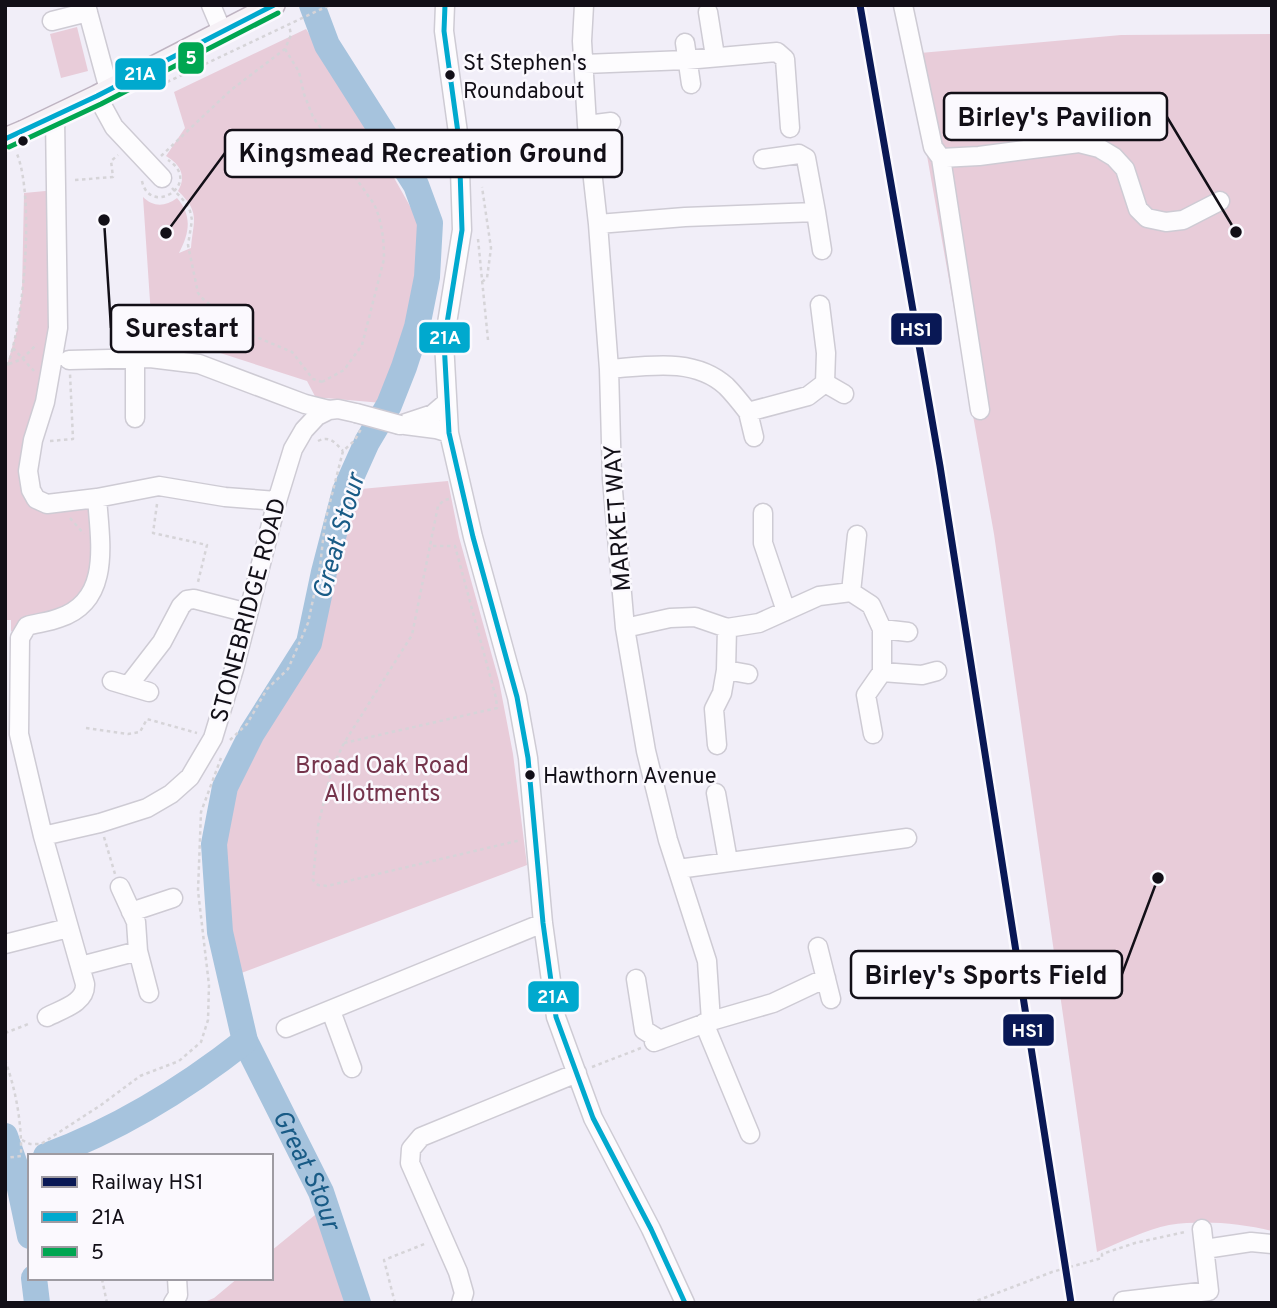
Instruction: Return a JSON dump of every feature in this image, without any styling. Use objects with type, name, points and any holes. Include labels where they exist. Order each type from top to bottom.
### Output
[{"type":"main road","points":[[15,135],[271,6]]},
{"type":"street","points":[[211,5],[222,31]]},
{"type":"street","points":[[435,5],[444,31]]},
{"type":"street","points":[[445,5],[444,31],[458,140],[462,230],[444,342],[449,433],[463,497],[517,697],[528,758],[543,923],[556,1017],[593,1118],[651,1229],[685,1303]]},
{"type":"street","name":"MARKET WAY","points":[[584,5],[582,41],[587,125],[609,369],[612,479],[625,628],[646,751],[668,840],[707,961],[708,1022],[750,1134]]},
{"type":"street","points":[[903,5],[933,147],[941,158],[980,410]]},
{"type":"street","points":[[52,21],[87,9],[103,93],[114,127],[156,172]]},
{"type":"street","points":[[708,12],[715,55]]},
{"type":"street","points":[[584,64],[685,51],[715,55],[778,52],[785,59],[790,128]]},
{"type":"street","points":[[685,51],[691,84]]},
{"type":"street","points":[[55,117],[58,328],[46,396],[28,471],[30,490],[36,499],[57,504],[159,486],[225,496],[277,500]]},
{"type":"street","points":[[587,125],[611,122]]},
{"type":"street","points":[[941,158],[979,156],[1079,143],[1099,148],[1120,163],[1125,169],[1138,209],[1147,218],[1166,222],[1183,220],[1220,201]]},
{"type":"street","points":[[764,159],[799,154],[806,158],[822,250]]},
{"type":"street","points":[[598,224],[685,217],[817,212]]},
{"type":"street","points":[[820,305],[826,353],[825,383]]},
{"type":"street","points":[[135,358],[135,418]]},
{"type":"street","points":[[69,360],[171,359],[199,364],[293,400],[329,410],[338,409],[401,425],[449,433]]},
{"type":"street","points":[[609,369],[672,364],[703,371],[725,385],[748,412],[754,437]]},
{"type":"street","points":[[748,412],[808,396],[825,383]]},
{"type":"street","points":[[825,383],[844,394]]},
{"type":"street","points":[[401,425],[433,414],[447,402]]},
{"type":"street","name":"STONEBRIDGE ROAD","points":[[43,836],[100,823],[147,807],[170,794],[190,777],[222,743],[248,613],[277,500],[298,439],[317,416],[329,410]]},
{"type":"street","points":[[47,1017],[82,999],[86,991],[43,836],[19,734],[15,634],[27,626],[60,618],[88,598],[95,586],[101,552],[97,498]]},
{"type":"street","points":[[763,513],[763,543],[786,611]]},
{"type":"street","points":[[851,592],[857,536]]},
{"type":"street","points":[[625,628],[670,618],[695,617],[727,628],[759,623],[820,596],[851,592],[872,605],[882,629],[882,672],[866,695],[873,734]]},
{"type":"street","points":[[149,692],[120,683],[162,642],[187,600],[194,599],[248,613]]},
{"type":"street","points":[[717,745],[714,709],[722,693],[726,670],[727,628]]},
{"type":"street","points":[[882,629],[908,632]]},
{"type":"street","points":[[726,670],[748,674]]},
{"type":"street","points":[[882,672],[922,676],[937,671]]},
{"type":"street","points":[[716,793],[728,861]]},
{"type":"street","points":[[678,869],[907,838]]},
{"type":"street","points":[[120,887],[136,922],[138,951],[149,993]]},
{"type":"street","points":[[131,912],[173,898]]},
{"type":"street","points":[[286,1028],[543,923]]},
{"type":"street","points":[[5,944],[68,928]]},
{"type":"street","points":[[818,947],[831,999]]},
{"type":"street","points":[[81,967],[138,951]]},
{"type":"street","points":[[636,979],[644,1030],[657,1041],[708,1022],[773,1003],[826,978]]},
{"type":"street","points":[[331,1011],[352,1068]]},
{"type":"street","points":[[462,1298],[466,1269],[443,1236],[410,1163],[411,1149],[421,1137],[577,1073]]},
{"type":"street","points":[[1123,1301],[1209,1291],[1202,1229]]},
{"type":"street","points":[[1205,1249],[1251,1242],[1272,1244]]},
{"type":"street","points":[[173,1303],[178,1295],[177,1280]]},
{"type":"path","points":[[166,82],[330,5]]},
{"type":"path","points":[[285,49],[299,72],[313,117],[380,216],[384,259],[362,345],[344,370],[319,382],[308,373],[292,352],[242,331],[198,293],[188,245],[192,220],[190,211],[186,203],[156,172],[231,90],[285,49],[291,35],[289,25]]},
{"type":"path","points":[[75,180],[113,177],[111,161],[123,151]]},
{"type":"path","points":[[5,372],[13,348],[23,280],[25,209],[19,160]]},
{"type":"path","points":[[482,187],[491,248],[487,278],[482,282]]},
{"type":"path","points":[[477,230],[488,340]]},
{"type":"path","points":[[9,363],[22,359],[38,344]]},
{"type":"path","points":[[13,348],[38,375],[46,396]]},
{"type":"path","points":[[33,443],[73,439],[69,360]]},
{"type":"path","points":[[22,1140],[30,1144],[40,1144],[140,1076],[179,1061],[201,1042],[208,1020],[209,985],[198,891],[201,812],[222,743],[247,724],[267,689],[288,669],[308,623],[320,567],[325,522],[343,451],[355,440],[361,416]]},
{"type":"path","points":[[330,439],[343,451]]},
{"type":"path","points":[[159,486],[153,533],[207,545],[194,599]]},
{"type":"path","points":[[463,497],[444,500],[438,506],[412,635],[344,743],[332,768],[318,826],[313,880],[318,885],[327,886],[536,837]]},
{"type":"path","points":[[57,504],[61,512],[78,525],[87,542]]},
{"type":"path","points":[[344,743],[497,708],[455,546],[431,545]]},
{"type":"path","points":[[86,728],[128,734],[141,732],[148,719],[222,743]]},
{"type":"path","points":[[100,823],[120,887]]},
{"type":"path","points":[[5,1032],[47,1017]]},
{"type":"path","points":[[577,1073],[657,1041]]},
{"type":"path","points":[[5,1060],[11,1075],[22,1140],[22,1156],[5,1158]]},
{"type":"path","points":[[971,1303],[1052,1272],[1102,1258],[1102,1254],[1135,1243],[1202,1229]]},
{"type":"path","points":[[396,1303],[384,1260],[443,1236]]},
{"type":"path","points":[[102,1280],[107,1303]]},
{"type":"green space","points":[[77,27],[88,71],[61,78],[50,34]]},
{"type":"green space","points":[[306,29],[335,73],[415,215],[423,245],[416,300],[382,403],[325,398],[318,402],[307,381],[152,331],[143,197],[159,205],[177,198],[182,205],[188,225],[179,253],[191,248],[194,223],[190,205],[178,191],[182,180],[181,171],[166,156],[185,128],[174,92]]},
{"type":"green space","points":[[1272,34],[1272,1231],[1221,1223],[1169,1225],[1097,1252],[994,534],[909,54],[1121,35]]},
{"type":"green space","points":[[56,190],[58,328],[33,440],[36,499],[97,498],[95,586],[20,638],[11,631],[11,620],[5,620],[5,372],[17,330],[22,292],[24,193]]},
{"type":"green space","name":"Broad Oak Road Allotments","points":[[448,481],[459,537],[499,681],[513,754],[527,865],[236,975],[224,927],[221,895],[220,845],[229,788],[255,734],[312,644],[350,490]]},
{"type":"green space","points":[[326,1206],[371,1303],[202,1303],[214,1298],[236,1280],[273,1280],[273,1249]]},
{"type":"waterway","name":"Great Stour","points":[[312,5],[327,45],[416,185],[430,223],[427,277],[417,327],[404,367],[389,405],[367,442],[345,491],[309,643],[252,733],[225,787],[214,844],[220,932],[245,1041],[321,1192],[358,1303]]},
{"type":"waterway","name":"Great Stour","points":[[51,1154],[150,1106],[245,1041]]},
{"type":"waterway","name":"Great Stour","points":[[5,1136],[15,1165],[28,1227]]},
{"type":"waterway","name":"Great Stour","points":[[34,1280],[37,1303]]},
{"type":"rail line","name":"HS1","points":[[860,5],[940,466],[1071,1303]]},
{"type":"transit line","name":"21A","points":[[5,139],[97,96],[274,5]]},
{"type":"transit line","name":"21A","points":[[445,5],[444,31],[459,140],[462,230],[444,342],[449,433],[473,537],[517,697],[528,758],[543,923],[556,1017],[593,1118],[651,1229],[685,1303]]},
{"type":"transit line","name":"5","points":[[9,147],[101,104],[278,13]]},
{"type":"place","name":"St Stephen's Roundabout","points":[[450,75]]},
{"type":"place","name":"Surestart","points":[[104,220]]},
{"type":"place","name":"Birley's Pavilion","points":[[1236,232]]},
{"type":"place","name":"Kingsmead Recreation Ground","points":[[166,233]]},
{"type":"place","name":"Hawthorn Avenue","points":[[530,775]]},
{"type":"place","name":"Birley's Sports Field","points":[[1158,878]]}]
